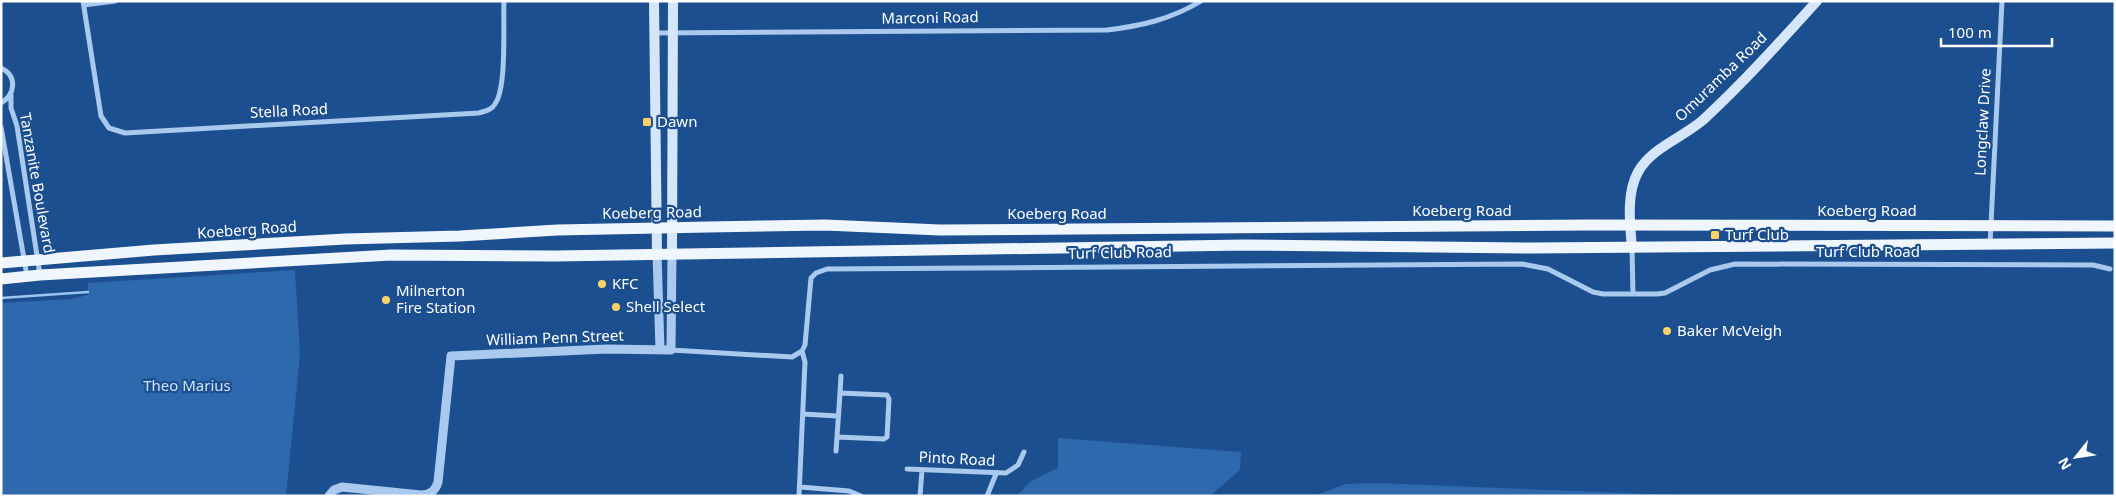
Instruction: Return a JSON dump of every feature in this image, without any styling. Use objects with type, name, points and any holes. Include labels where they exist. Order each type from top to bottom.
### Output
[{"type":"main road","points":[[654,1],[657,253]]},
{"type":"main road","points":[[672,253],[673,1]]},
{"type":"main road","name":"Omuramba Road","points":[[1632,248],[1632,185],[1644,164],[1653,155],[1707,116],[1817,1]]},
{"type":"main road","name":"Koeberg Road","points":[[1,262],[345,239],[656,228],[826,225],[940,230],[1631,226],[2115,226]]},
{"type":"main road","points":[[1,279],[391,255],[555,256],[1244,245],[1632,248],[2115,243]]},
{"type":"street","points":[[84,3],[115,1]]},
{"type":"street","name":"Stella Road","points":[[84,3],[101,116],[109,128],[125,133],[479,113],[487,111],[494,107],[502,91],[504,1]]},
{"type":"street","name":"Marconi Road","points":[[655,33],[1107,30],[1136,26],[1163,19],[1201,1]]},
{"type":"street","name":"Longclaw Drive","points":[[1990,244],[2002,1]]},
{"type":"street","name":"Tanzanite Boulevard","points":[[2,68],[13,82],[10,95],[11,108],[17,126],[40,276]]},
{"type":"street","points":[[1,103],[10,95]]},
{"type":"street","name":"Tanzanite Boulevard","points":[[1,127],[28,277]]},
{"type":"street","points":[[1632,248],[1632,294]]},
{"type":"street","points":[[657,253],[660,350]]},
{"type":"street","points":[[672,253],[671,350],[792,357],[802,351],[805,362],[799,496]]},
{"type":"street","name":"Turf Club Road","points":[[802,351],[805,346],[811,278],[816,273],[827,269],[1522,264],[1548,269],[1593,292],[1603,294],[1665,293],[1710,270],[1735,264],[2093,265],[2110,270]]},
{"type":"street","name":"William Penn Street","points":[[330,495],[342,487],[420,495],[427,494],[435,489],[438,482],[451,356],[607,349],[671,350]]},
{"type":"street","points":[[836,451],[841,376]]},
{"type":"street","points":[[837,437],[884,439],[889,431],[889,399],[887,395],[840,393]]},
{"type":"street","points":[[803,414],[838,416]]},
{"type":"street","name":"Pinto Road","points":[[907,469],[996,474],[1012,471],[1018,466],[1024,452]]},
{"type":"street","points":[[920,496],[922,470]]},
{"type":"street","points":[[987,496],[996,474]]},
{"type":"street","points":[[800,487],[849,491],[861,496]]},
{"type":"green space","name":"Theo Marius","points":[[295,270],[300,354],[286,496],[1,496],[1,303],[71,299],[88,295],[88,283]]},
{"type":"green space","points":[[1058,438],[1241,452],[1240,470],[1210,496],[1017,496],[1031,481],[1058,468]]},
{"type":"green space","points":[[1377,483],[1702,496],[1314,496],[1345,484]]},
{"type":"waterway","points":[[1,298],[88,292]]},
{"type":"place","name":"Dawn","points":[[647,122]]},
{"type":"place","name":"Turf Club","points":[[1715,235]]},
{"type":"place","name":"KFC","points":[[602,284]]},
{"type":"place","name":"Milnerton Fire Station","points":[[386,300]]},
{"type":"place","name":"Shell Select","points":[[616,307]]},
{"type":"place","name":"Baker McVeigh","points":[[1667,331]]}]
